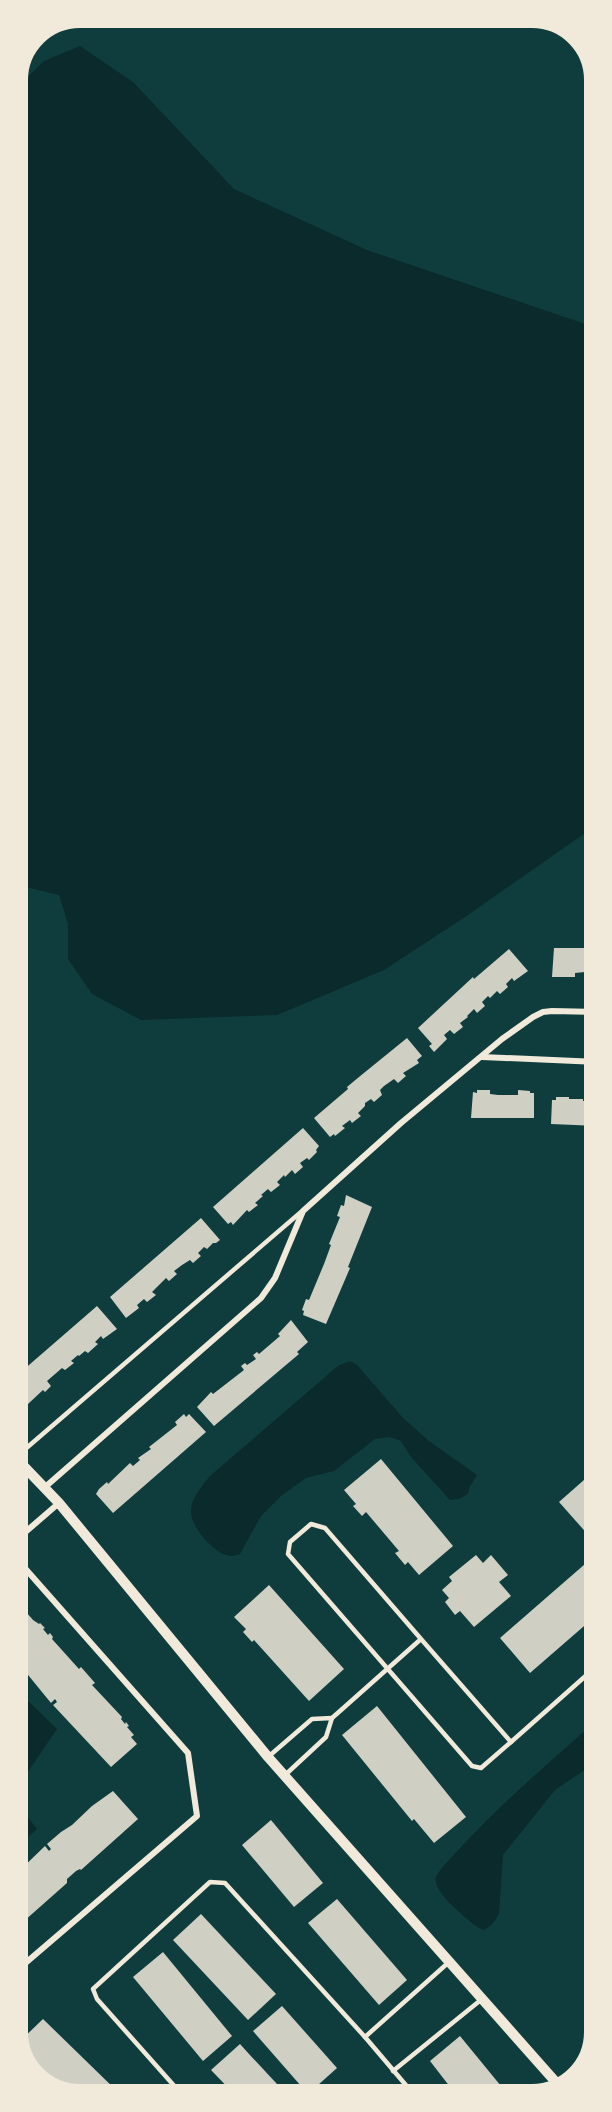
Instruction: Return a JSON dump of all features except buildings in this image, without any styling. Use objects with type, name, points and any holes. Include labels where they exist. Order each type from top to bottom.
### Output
[{"type":"street","points":[[44,1488],[261,1298],[275,1278],[303,1211],[401,1123],[502,1039],[533,1017],[543,1012],[588,1012]]},
{"type":"street","points":[[481,1057],[588,1062]]},
{"type":"street","points":[[24,1467],[59,1503],[284,1776],[556,2082]]},
{"type":"street","points":[[24,1533],[59,1503]]},
{"type":"street","points":[[24,1567],[188,1753],[197,1816],[24,1964]]},
{"type":"lane","points":[[24,1449],[303,1211]]},
{"type":"lane","points":[[511,1742],[325,1528],[311,1524],[290,1542],[288,1554],[472,1766],[481,1768],[511,1742],[588,1674]]},
{"type":"lane","points":[[284,1776],[326,1737],[332,1718],[421,1639]]},
{"type":"lane","points":[[268,1757],[312,1719],[332,1718]]},
{"type":"lane","points":[[176,2088],[97,1999],[93,1989],[210,1882],[225,1883],[365,2037],[408,2088]]},
{"type":"lane","points":[[365,2037],[449,1962]]},
{"type":"lane","points":[[393,2071],[482,1999]]},
{"type":"water","points":[[80,46],[133,82],[234,189],[367,250],[588,325],[588,831],[465,917],[384,970],[277,1015],[141,1020],[92,994],[68,959],[68,924],[59,895],[24,887],[24,81],[44,61]]},
{"type":"water","points":[[350,1361],[357,1365],[403,1418],[429,1441],[477,1475],[468,1494],[459,1499],[450,1500],[411,1457],[401,1441],[390,1437],[375,1439],[334,1471],[306,1478],[281,1496],[261,1516],[240,1554],[231,1556],[218,1551],[205,1540],[192,1519],[192,1503],[200,1488],[210,1476],[339,1365]]},
{"type":"water","points":[[24,1697],[57,1729],[24,1778]]},
{"type":"water","points":[[588,1728],[588,1768],[555,1790],[503,1855],[499,1914],[483,1930],[445,1897],[439,1890],[436,1877],[452,1856],[529,1780]]},
{"type":"water","points":[[24,1812],[37,1829],[24,1841]]}]
